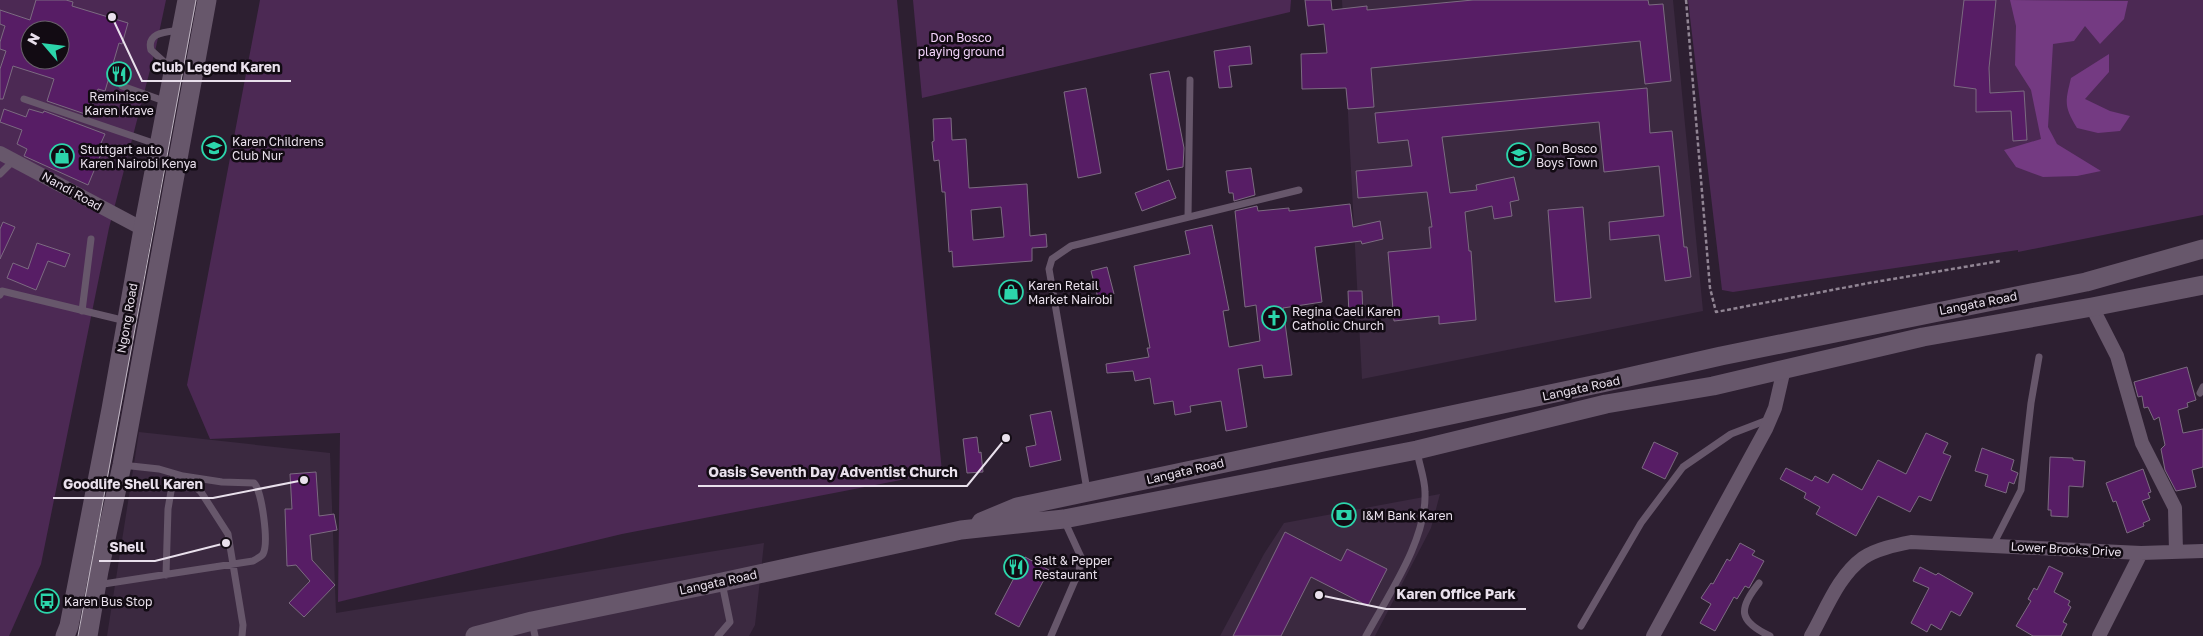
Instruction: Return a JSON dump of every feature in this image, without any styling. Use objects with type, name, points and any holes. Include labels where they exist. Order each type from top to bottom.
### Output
[{"type":"main road","name":"Ngong Road","points":[[65,636],[69,626],[98,476],[187,0]]},
{"type":"main road","name":"Ngong Road","points":[[88,636],[122,465],[207,0]]},
{"type":"main road","name":"Langata Road","points":[[961,530],[1017,507],[1256,455],[1602,384],[1721,356],[2086,282],[2203,249]]},
{"type":"main road","name":"Langata Road","points":[[475,636],[533,629],[722,582],[961,530],[1064,520],[1416,450],[1606,404],[1713,386],[1923,337],[2092,308],[2203,285]]},
{"type":"street","name":"Nandi Road","points":[[0,153],[143,230]]},
{"type":"street","points":[[2092,308],[2117,356],[2142,443],[2175,508],[2176,552]]},
{"type":"street","points":[[1654,636],[1770,419],[1775,408],[1784,369]]},
{"type":"street","name":"Lower Brooks Drive","points":[[1811,636],[1849,570],[1864,557],[1911,542],[2141,553],[2203,551]]},
{"type":"street","points":[[2099,636],[2141,553]]},
{"type":"lane","points":[[174,70],[159,59],[151,50],[150,43],[154,36],[160,32],[181,30]]},
{"type":"lane","points":[[1188,218],[1190,80]]},
{"type":"lane","points":[[122,86],[167,102]]},
{"type":"lane","points":[[24,99],[159,145]]},
{"type":"lane","points":[[0,174],[15,160]]},
{"type":"lane","points":[[1087,493],[1049,269],[1052,259],[1071,246],[1299,190]]},
{"type":"lane","points":[[82,311],[91,239]]},
{"type":"lane","points":[[0,295],[2,291],[126,321]]},
{"type":"lane","points":[[1993,545],[2021,490],[2031,403],[2039,357]]},
{"type":"lane","points":[[1581,626],[1641,523],[1683,467],[1731,434],[1770,419]]},
{"type":"lane","points":[[1366,636],[1414,546],[1422,525],[1425,492],[1416,450]]},
{"type":"lane","points":[[97,585],[253,561],[263,554],[265,545],[258,487],[254,483],[246,481],[222,482],[183,476],[159,469],[122,465]]},
{"type":"lane","points":[[166,575],[168,510],[174,474]]},
{"type":"lane","points":[[183,476],[201,492],[228,534],[243,625],[242,636]]},
{"type":"lane","points":[[1051,636],[1079,571],[1081,557],[1064,520]]},
{"type":"lane","points":[[718,636],[730,622],[722,582]]},
{"type":"lane","points":[[1758,583],[1744,606],[1744,616],[1750,624],[1770,636]]},
{"type":"path","points":[[1686,0],[1710,288],[1716,312],[1869,283],[2000,261]]},
{"type":"shaded area","name":"Don Bosco Boys Town","points":[[1342,0],[1673,0],[1703,311],[1362,379]]},
{"type":"shaded area","points":[[2010,0],[2128,1],[2124,19],[2100,44],[2085,26],[2074,41],[2053,44],[2048,127],[2057,144],[2101,171],[2077,176],[2043,177],[2016,167],[2004,150],[2041,139],[2031,90],[2015,65],[2016,26]]},
{"type":"shaded area","points":[[2109,54],[2109,72],[2085,99],[2110,111],[2130,116],[2120,131],[2098,133],[2077,128],[2067,104],[2071,78]]},
{"type":"shaded area","points":[[139,432],[330,453],[336,613],[764,543],[755,625],[749,636],[107,636]]},
{"type":"shaded area","points":[[1440,494],[1431,528],[1375,636],[1220,636],[1264,554],[1284,523]]},
{"type":"green space","points":[[0,0],[166,0],[156,47],[109,228],[41,564],[9,636],[0,636]]},
{"type":"green space","points":[[260,0],[897,0],[942,472],[622,534],[338,602],[340,433],[210,439],[187,385]]},
{"type":"green space","name":"Don Bosco playing ground","points":[[913,0],[1291,0],[1290,12],[922,98]]},
{"type":"green space","points":[[1688,0],[2203,0],[2203,215],[2018,252],[2018,250],[1733,292],[1722,290]]},
{"type":"building","points":[[36,0],[66,0],[73,2],[72,6],[128,23],[122,44],[119,43],[105,91],[98,89],[88,115],[47,101],[54,79],[26,70],[70,70],[70,20],[30,20]]},
{"type":"building","points":[[1305,0],[1331,0],[1332,10],[1367,6],[1367,10],[1473,0],[1648,0],[1649,5],[1663,4],[1671,81],[1645,84],[1640,41],[1371,68],[1374,107],[1348,109],[1346,88],[1302,89],[1301,54],[1327,53],[1324,24],[1308,26]]},
{"type":"building","points":[[1964,0],[1996,0],[1989,68],[1990,93],[2024,91],[2027,140],[2013,141],[2011,111],[1976,112],[1976,89],[1954,86]]},
{"type":"building","points":[[0,10],[30,20],[20,20],[20,68],[13,66],[3,99],[0,99],[0,69],[6,51],[0,49],[5,26],[0,24]]},
{"type":"building","points":[[1250,46],[1252,64],[1229,66],[1232,87],[1219,88],[1214,51]]},
{"type":"building","points":[[1169,71],[1184,148],[1183,167],[1167,170],[1150,74]]},
{"type":"building","points":[[1086,88],[1101,173],[1078,178],[1064,92]]},
{"type":"building","points":[[1647,88],[1650,133],[1672,131],[1684,247],[1687,247],[1691,277],[1665,281],[1659,235],[1610,240],[1609,222],[1664,216],[1659,166],[1604,172],[1599,122],[1442,137],[1450,193],[1477,190],[1476,185],[1514,177],[1519,200],[1510,202],[1512,216],[1494,219],[1492,206],[1465,212],[1469,251],[1471,251],[1476,320],[1439,324],[1439,316],[1394,321],[1388,252],[1431,248],[1429,227],[1432,227],[1427,192],[1358,198],[1356,171],[1412,166],[1408,140],[1378,143],[1375,113]]},
{"type":"building","points":[[4,109],[26,117],[29,109],[43,113],[44,111],[105,134],[97,152],[101,154],[88,185],[24,156],[27,149],[17,144],[22,130],[0,122]]},
{"type":"building","points":[[951,118],[952,140],[966,139],[969,188],[1027,184],[1030,236],[1046,234],[1047,247],[1032,248],[1032,261],[953,267],[952,251],[949,252],[945,192],[942,192],[939,160],[934,161],[932,142],[934,141],[933,119]],"holes":[[[1001,207],[1004,237],[973,240],[971,210]]]},
{"type":"building","points":[[1251,168],[1255,195],[1234,201],[1233,193],[1229,193],[1226,171]]},
{"type":"building","points":[[1169,180],[1176,198],[1142,211],[1135,193]]},
{"type":"building","points":[[1350,204],[1353,227],[1380,221],[1383,239],[1362,244],[1361,241],[1315,247],[1322,302],[1283,308],[1292,375],[1264,378],[1262,365],[1238,369],[1247,427],[1226,431],[1221,401],[1190,406],[1191,412],[1175,415],[1173,401],[1154,404],[1150,378],[1135,381],[1133,371],[1107,373],[1106,364],[1149,357],[1147,348],[1150,348],[1134,266],[1190,254],[1185,231],[1212,225],[1229,310],[1223,311],[1229,347],[1260,341],[1256,305],[1245,307],[1235,211],[1257,206],[1258,211],[1289,208],[1289,211]]},
{"type":"building","points":[[1583,207],[1591,298],[1555,302],[1548,210]]},
{"type":"building","points":[[3,222],[15,227],[0,259],[0,229]]},
{"type":"building","points":[[37,243],[70,254],[65,267],[48,261],[36,290],[7,278],[13,263],[28,269]]},
{"type":"building","points":[[1107,267],[1114,294],[1098,298],[1091,271]]},
{"type":"building","points":[[1348,291],[1362,291],[1363,315],[1349,316]]},
{"type":"building","points":[[2187,367],[2196,400],[2187,403],[2188,407],[2178,410],[2183,433],[2203,429],[2203,467],[2192,470],[2196,487],[2176,491],[2165,470],[2161,449],[2165,445],[2159,417],[2154,420],[2148,407],[2144,408],[2142,396],[2138,397],[2134,382]]},
{"type":"building","points":[[1051,411],[1061,460],[1030,467],[1026,447],[1036,445],[1030,415]]},
{"type":"building","points":[[1926,433],[1948,443],[1943,453],[1951,456],[1931,501],[1919,496],[1910,512],[1878,496],[1856,536],[1816,514],[1820,507],[1804,498],[1806,493],[1780,479],[1786,468],[1812,481],[1815,476],[1828,483],[1833,474],[1862,490],[1878,460],[1906,474]]},
{"type":"building","points":[[977,437],[983,472],[967,473],[963,439]]},
{"type":"building","points":[[1654,442],[1678,453],[1665,479],[1642,468]]},
{"type":"building","points":[[1982,448],[2014,460],[2011,470],[2018,473],[2014,484],[2009,482],[2006,493],[1985,486],[1988,475],[1975,471]]},
{"type":"building","points":[[2050,457],[2073,458],[2073,460],[2085,461],[2083,487],[2069,486],[2068,517],[2051,516],[2051,510],[2048,510]]},
{"type":"building","points":[[2143,469],[2151,492],[2148,493],[2150,498],[2142,501],[2150,520],[2143,523],[2144,526],[2127,533],[2116,501],[2113,502],[2106,483]]},
{"type":"building","points":[[316,472],[319,516],[334,514],[337,530],[310,535],[312,560],[335,585],[304,617],[289,603],[310,581],[296,565],[287,566],[285,509],[292,509],[290,474]]},
{"type":"building","points":[[1285,532],[1341,561],[1347,549],[1387,569],[1368,606],[1311,577],[1281,636],[1233,636]]},
{"type":"building","points":[[1740,543],[1755,551],[1752,555],[1764,561],[1749,588],[1745,586],[1737,599],[1734,597],[1715,631],[1700,623],[1711,604],[1701,598],[1711,583],[1713,584],[1727,559],[1730,561]]},
{"type":"building","points":[[1025,557],[1049,570],[1019,627],[995,614]]},
{"type":"building","points":[[2049,566],[2063,573],[2054,592],[2070,601],[2068,605],[2071,607],[2063,622],[2067,624],[2061,636],[2033,636],[2016,626],[2031,601],[2028,599],[2034,588],[2037,590]]},
{"type":"building","points":[[1920,567],[1936,575],[1938,573],[1973,593],[1960,616],[1951,611],[1941,630],[1931,624],[1927,632],[1911,623],[1929,588],[1913,581]]},
{"type":"tram line","points":[[78,636],[196,0]]},
{"type":"place","name":"Club Legend Karen","points":[[112,17]]},
{"type":"place","name":"Reminisce Karen Krave","points":[[119,74]]},
{"type":"place","name":"Karen Childrens Club Nur","points":[[214,148]]},
{"type":"place","name":"Don Bosco Boys Town","points":[[1519,155]]},
{"type":"place","name":"Stuttgart auto Karen Nairobi Kenya","points":[[62,156]]},
{"type":"place","name":"Karen Retail Market Nairobi","points":[[1011,292]]},
{"type":"place","name":"Regina Caeli Karen Catholic Church","points":[[1274,318]]},
{"type":"place","name":"Oasis Seventh Day Adventist Church","points":[[1006,438]]},
{"type":"place","name":"Goodlife Shell Karen","points":[[304,480]]},
{"type":"place","name":"I&M Bank Karen","points":[[1344,515]]},
{"type":"place","name":"Shell","points":[[226,543]]},
{"type":"place","name":"Salt & Pepper Restaurant","points":[[1016,567]]},
{"type":"place","name":"Karen Office Park","points":[[1319,595]]},
{"type":"place","name":"Karen Bus Stop","points":[[47,601]]}]
